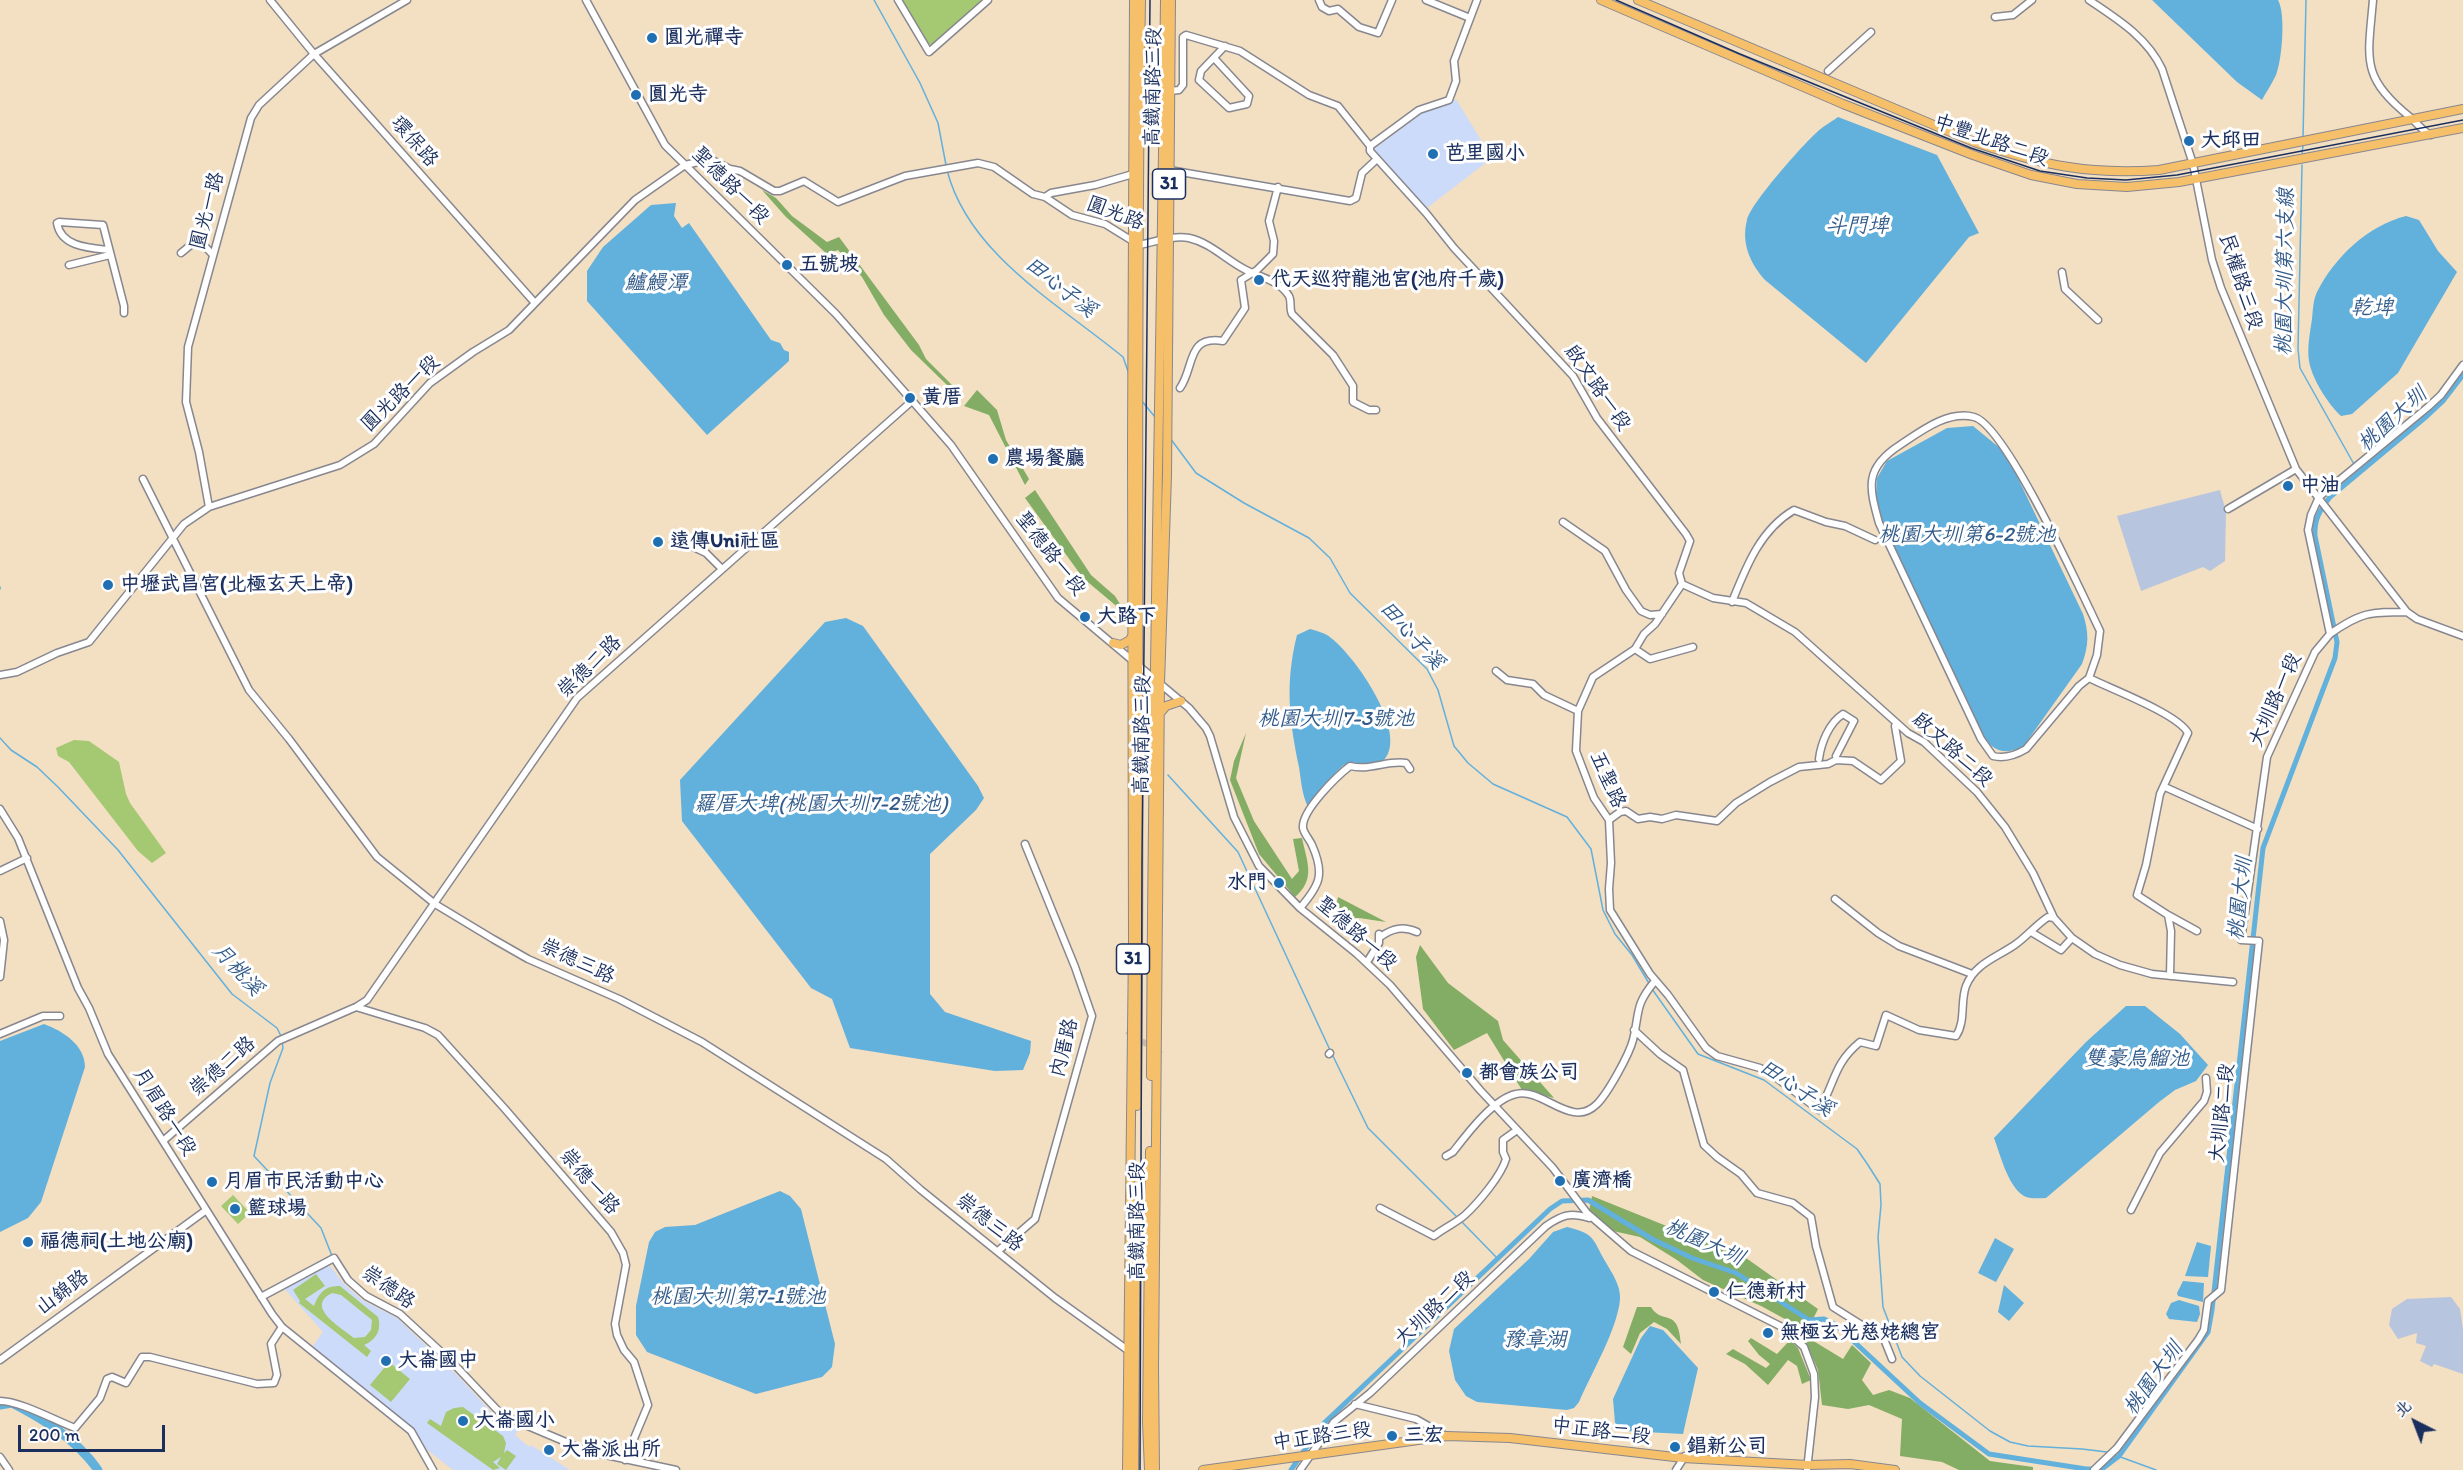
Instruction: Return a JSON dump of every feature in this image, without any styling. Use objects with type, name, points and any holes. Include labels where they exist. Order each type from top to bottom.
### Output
[{"type":"main road","name":"高鐵南路三段","points":[[1134,0],[1133,174],[1136,244]]},
{"type":"main road","name":"高鐵南路三段","points":[[1127,1470],[1136,663],[1140,653],[1135,450],[1135,334],[1142,0]]},
{"type":"main road","name":"高鐵南路三段","points":[[1165,0],[1166,240]]},
{"type":"main road","name":"高鐵南路三段","points":[[1149,1470],[1148,1342],[1154,696],[1157,680],[1163,478],[1171,0]]},
{"type":"main road","name":"中豐北路二段","points":[[1601,0],[1843,104],[1999,166],[2054,180],[2108,186],[2151,185],[2463,128]]},
{"type":"main road","name":"中豐北路二段","points":[[1638,0],[1799,70],[1974,142],[2022,159],[2067,168],[2102,172],[2159,170],[2463,110]]},
{"type":"main road","points":[[1164,117],[1170,91]]},
{"type":"main road","points":[[1134,127],[1140,93]]},
{"type":"main road","name":"高鐵南路三段","points":[[1134,1470],[1140,848],[1139,701],[1133,633],[1135,450]]},
{"type":"main road","name":"高鐵南路三段","points":[[1155,1470],[1155,1113],[1161,712],[1155,651],[1163,478]]},
{"type":"main road","points":[[1113,643],[1121,645],[1131,640],[1133,633]]},
{"type":"main road","points":[[1140,653],[1146,655],[1155,651]]},
{"type":"main road","points":[[1139,701],[1145,692],[1150,692],[1154,696]]},
{"type":"main road","points":[[1161,712],[1166,706],[1180,701]]},
{"type":"main road","points":[[1133,876],[1140,848]]},
{"type":"main road","points":[[1130,1222],[1136,1242]]},
{"type":"main road","name":"中正路二段","points":[[1447,1436],[1510,1438],[1808,1468],[1850,1464],[1895,1470]]},
{"type":"main road","name":"中正路三段","points":[[1203,1470],[1447,1436]]},
{"type":"street","name":"環保路","points":[[270,0],[314,54],[535,303]]},
{"type":"street","name":"圓光一路","points":[[209,507],[199,452],[186,402],[188,347],[251,118],[259,105],[314,54],[407,0]]},
{"type":"street","name":"聖德路一段","points":[[586,0],[658,136],[836,314],[951,445],[1058,598],[1195,713],[1206,728],[1234,817],[1259,866],[1300,908],[1367,962],[1404,1000],[1494,1105],[1571,1189],[1594,1220]]},
{"type":"street","points":[[898,0],[929,52],[988,0]]},
{"type":"street","points":[[1319,0],[1329,11],[1338,9],[1359,27],[1378,33],[1392,0]]},
{"type":"street","points":[[1426,0],[1470,18]]},
{"type":"street","points":[[1370,146],[1419,110],[1449,100],[1456,81],[1454,61],[1477,0]]},
{"type":"street","points":[[1995,17],[2013,15],[2032,0]]},
{"type":"street","name":"民權路三段","points":[[2089,0],[2128,28],[2155,54],[2162,69],[2193,164],[2194,178],[2221,288],[2296,469],[2407,612],[2417,619],[2463,636]]},
{"type":"street","points":[[2373,0],[2368,58],[2381,91],[2432,135]]},
{"type":"street","points":[[1828,72],[1871,32]]},
{"type":"street","name":"啟文路一段","points":[[1170,91],[1182,88],[1183,38],[1186,35],[1240,51],[1309,95],[1338,106],[1370,146],[1370,151],[1454,248],[1573,376],[1597,418],[1686,534],[1689,541],[1678,573],[1682,584]]},
{"type":"street","points":[[1214,58],[1250,96],[1247,104],[1229,108],[1202,84],[1199,73],[1225,46]]},
{"type":"street","points":[[1169,170],[1353,201],[1358,195],[1358,182],[1362,173],[1377,159]]},
{"type":"street","name":"圓光路","points":[[685,165],[707,160],[714,161],[740,171],[774,191],[780,191],[804,181],[838,202],[905,176],[978,163],[994,168],[1032,194],[1045,197],[1072,215],[1105,224],[1136,244],[1188,238],[1203,243],[1276,283],[1288,295],[1292,314],[1327,347],[1353,386],[1353,402],[1369,410],[1376,410]]},
{"type":"street","name":"圓光路一段","points":[[0,675],[17,672],[57,653],[89,642],[184,524],[209,507],[340,465],[374,444],[430,383],[503,334],[635,200],[685,165]]},
{"type":"street","name":"圓光路","points":[[1045,197],[1051,193],[1095,185],[1133,174]]},
{"type":"street","points":[[1180,388],[1191,356],[1200,344],[1212,339],[1223,341],[1245,308],[1241,280],[1273,254],[1274,241],[1269,221],[1278,187]]},
{"type":"street","points":[[110,253],[72,243],[58,230],[57,223],[102,224],[110,253],[124,306],[124,313]]},
{"type":"street","points":[[181,253],[198,239],[213,255]]},
{"type":"street","points":[[69,265],[110,253]]},
{"type":"street","points":[[2062,272],[2065,289],[2098,320]]},
{"type":"street","points":[[2407,612],[2374,612],[2354,618],[2334,632],[2308,530],[2311,515],[2319,497],[2428,407],[2463,365]]},
{"type":"street","name":"崇德二路","points":[[163,1141],[278,1041],[356,1007],[369,996],[577,698],[912,401]]},
{"type":"street","points":[[1958,415],[1977,417],[1994,433],[2025,482],[2100,632],[2097,655],[2089,678],[2079,686],[2026,749],[2014,755],[1999,758],[1993,756],[1981,739],[1879,523],[1871,492],[1874,468],[1887,453],[1926,428],[1958,415]]},
{"type":"street","points":[[2228,509],[2296,469]]},
{"type":"street","name":"崇德三路","points":[[143,479],[249,690],[289,739],[377,857],[435,904],[528,959],[657,1018],[729,1059],[886,1159],[1055,1298],[1129,1351]]},
{"type":"street","points":[[1732,602],[1754,552],[1783,516],[1794,510],[1826,522],[1845,526],[1875,540]]},
{"type":"street","points":[[1563,522],[1605,551],[1626,590],[1641,611],[1650,615],[1662,614]]},
{"type":"street","points":[[687,544],[706,553],[722,569]]},
{"type":"street","name":"啟文路二段","points":[[1682,584],[1713,598],[1746,603],[1795,632],[1908,733],[1924,742],[1977,792],[2005,827],[2033,873],[2054,918],[2072,938],[2095,954],[2120,965],[2152,974],[2234,982]]},
{"type":"street","name":"五聖路","points":[[1682,584],[1635,649],[1593,677],[1578,711],[1576,751],[1594,798],[1609,820],[1610,910],[1655,982],[1668,995],[1706,1048],[1716,1056],[1770,1073],[1819,1110],[1834,1075],[1852,1048],[1860,1042],[1876,1046],[1886,1015],[1919,1030],[1956,1036],[1960,1030],[1965,990],[1972,974]]},
{"type":"street","name":"大圳路一段","points":[[2259,941],[2241,940],[2267,757],[2314,652],[2334,632]]},
{"type":"street","points":[[1635,649],[1650,659],[1693,647]]},
{"type":"street","points":[[1496,671],[1507,680],[1533,684],[1544,695],[1578,711]]},
{"type":"street","points":[[2089,678],[2145,704],[2184,726],[2188,733],[2160,794],[2146,865],[2137,895],[2197,931]]},
{"type":"street","points":[[1819,759],[1820,750],[1833,723],[1844,714],[1854,721],[1836,756]]},
{"type":"street","points":[[1609,820],[1620,812],[1626,811],[1638,819],[1650,817],[1662,819],[1676,815],[1717,821],[1736,803],[1770,782],[1799,768],[1828,764],[1836,760],[1853,761],[1881,780],[1901,761],[1895,726],[1897,723]]},
{"type":"street","points":[[1300,908],[1314,892],[1320,871],[1318,861],[1303,829],[1305,818],[1314,802],[1350,766],[1378,767],[1394,761],[1406,763],[1410,769]]},
{"type":"street","points":[[2164,787],[2258,829]]},
{"type":"street","name":"月眉路一段","points":[[0,809],[27,858],[78,988],[108,1054],[261,1297],[282,1327],[411,1431],[433,1470]]},
{"type":"street","name":"內厝路","points":[[998,1251],[1035,1219],[1092,1016],[1075,967],[1025,844]]},
{"type":"street","points":[[0,871],[27,858]]},
{"type":"street","points":[[1835,899],[1878,933],[1899,946],[1972,974],[2031,932],[2037,924],[2048,917],[2054,918]]},
{"type":"street","points":[[2168,915],[2171,932],[2170,976]]},
{"type":"street","points":[[0,921],[4,940],[0,977]]},
{"type":"street","points":[[1367,962],[1379,943],[1379,935],[1393,929],[1407,928],[1417,932]]},
{"type":"street","points":[[2031,932],[2061,950],[2072,938]]},
{"type":"street","name":"大圳路二段","points":[[2094,1470],[2117,1448],[2198,1340],[2204,1330],[2208,1301],[2221,1290],[2259,941]]},
{"type":"street","points":[[1446,1156],[1453,1152],[1494,1105],[1516,1094],[1527,1094],[1572,1112],[1583,1113],[1597,1104],[1618,1072],[1633,1041],[1638,1008],[1646,992],[1655,982]]},
{"type":"street","name":"崇德一路","points":[[356,1007],[425,1028],[438,1035],[506,1109],[614,1238],[623,1253],[626,1265],[615,1324],[617,1335],[637,1368],[648,1405],[625,1461]]},
{"type":"street","points":[[0,1034],[43,1016],[60,1016]]},
{"type":"street","points":[[1634,1030],[1660,1054],[1683,1070],[1704,1145],[1742,1174],[1757,1193],[1793,1203],[1811,1218],[1816,1246],[1833,1307],[1884,1339],[1892,1359]]},
{"type":"street","points":[[2131,1210],[2160,1153],[2204,1101],[2207,1092],[2206,1078]]},
{"type":"street","points":[[1380,1208],[1434,1236],[1449,1223],[1459,1219],[1502,1170],[1506,1159],[1503,1152],[1503,1140],[1517,1130]]},
{"type":"street","name":"山錦路","points":[[0,1360],[206,1211]]},
{"type":"street","name":"大圳路二段","points":[[1300,1470],[1307,1456],[1334,1422],[1370,1393],[1546,1226],[1563,1216],[1575,1213],[1594,1220]]},
{"type":"street","points":[[1594,1220],[1631,1251],[1782,1327],[1804,1347],[1814,1374],[1815,1397],[1808,1468]]},
{"type":"street","name":"崇德路","points":[[261,1297],[332,1259],[348,1280],[366,1296],[400,1314],[452,1362],[502,1415],[586,1451],[676,1470]]},
{"type":"street","points":[[0,1401],[12,1401],[75,1428],[100,1398],[107,1379],[112,1377],[126,1383],[142,1357],[150,1357],[257,1384],[274,1383],[278,1376],[271,1344],[282,1327]]},
{"type":"street","points":[[1355,1404],[1416,1419],[1447,1436]]},
{"type":"street","points":[[0,1457],[9,1470]]},
{"type":"street","points":[[1676,1470],[1684,1457]]},
{"type":"shaded area","name":"芭里國小","points":[[1456,99],[1492,158],[1427,208],[1374,149],[1425,111],[1444,106]]},
{"type":"shaded area","points":[[2220,490],[2226,512],[2225,561],[2210,571],[2203,567],[2141,591],[2117,516]]},
{"type":"shaded area","name":"大崙國中","points":[[327,1266],[331,1267],[343,1283],[362,1300],[397,1318],[457,1375],[495,1416],[519,1429],[515,1435],[529,1447],[531,1445],[570,1470],[453,1470],[426,1449],[414,1428],[312,1347],[323,1332],[283,1287]]},
{"type":"shaded area","points":[[2451,1297],[2460,1309],[2463,1329],[2463,1374],[2434,1364],[2432,1367],[2420,1361],[2426,1346],[2416,1343],[2417,1333],[2398,1339],[2389,1325],[2392,1309],[2407,1299]]},
{"type":"green space","points":[[902,0],[983,0],[932,45],[927,43]]},
{"type":"green space","points":[[762,190],[776,198],[792,216],[827,242],[839,237],[919,345],[926,359],[957,390],[948,386],[911,350],[884,315],[862,277],[838,250],[827,254],[786,217]]},
{"type":"green space","points":[[977,390],[997,410],[1006,440],[1029,479],[1025,485],[989,415],[964,406]]},
{"type":"green space","points":[[1035,490],[1091,575],[1115,596],[1127,615],[1083,578],[1025,498]]},
{"type":"green space","points":[[1246,733],[1236,778],[1254,821],[1292,879],[1299,871],[1293,839],[1302,838],[1308,862],[1308,877],[1306,884],[1295,897],[1259,854],[1230,780],[1234,761]]},
{"type":"green space","points":[[74,740],[89,741],[119,762],[130,803],[166,853],[152,863],[138,851],[69,762],[58,756],[56,748]]},
{"type":"green space","points":[[1338,897],[1386,922],[1359,918],[1333,923]]},
{"type":"green space","points":[[1420,945],[1448,983],[1498,1021],[1503,1040],[1554,1098],[1522,1090],[1487,1033],[1454,1050],[1423,1009],[1416,957]]},
{"type":"green space","name":"籃球場","points":[[233,1195],[250,1213],[238,1224],[221,1206]]},
{"type":"green space","points":[[1592,1196],[1746,1258],[1818,1309],[1807,1331],[1761,1306],[1703,1280],[1677,1260],[1640,1237],[1613,1231],[1589,1211]]},
{"type":"green space","points":[[316,1274],[325,1286],[305,1299],[314,1306],[323,1291],[330,1287],[340,1286],[378,1317],[377,1334],[364,1345],[371,1351],[367,1357],[299,1303],[293,1290]],"holes":[[[332,1293],[341,1295],[372,1320],[371,1330],[365,1337],[354,1338],[334,1323],[323,1311],[324,1299]]]},
{"type":"green space","points":[[1637,1307],[1651,1307],[1660,1315],[1673,1321],[1677,1325],[1681,1344],[1667,1329],[1654,1322],[1640,1333],[1631,1354],[1623,1347]]},
{"type":"green space","points":[[1802,1334],[1843,1359],[1852,1345],[1871,1363],[1862,1380],[1873,1395],[1889,1390],[1910,1398],[1990,1461],[2033,1467],[2033,1470],[1959,1470],[1942,1462],[1900,1456],[1902,1419],[1869,1405],[1848,1409],[1822,1405],[1818,1370]]},
{"type":"green space","points":[[1751,1338],[1777,1354],[1790,1340],[1798,1348],[1811,1380],[1802,1384],[1797,1366],[1788,1360],[1768,1385],[1745,1364],[1726,1354],[1733,1349],[1766,1368],[1770,1364],[1748,1341]]},
{"type":"green space","points":[[389,1362],[410,1379],[391,1402],[370,1385]]},
{"type":"green space","points":[[463,1407],[503,1436],[506,1443],[504,1453],[507,1450],[516,1456],[506,1470],[497,1464],[501,1457],[493,1462],[500,1468],[493,1470],[427,1423],[430,1419],[441,1426],[446,1412]]},
{"type":"water","points":[[2152,0],[2278,0],[2282,16],[2280,59],[2276,75],[2262,100],[2237,82]]},
{"type":"water","name":"斗門埤","points":[[1838,117],[1937,155],[1979,233],[1969,237],[1866,363],[1765,280],[1751,260],[1745,237],[1747,220],[1757,201],[1809,140]]},
{"type":"water","name":"鱸鰻潭","points":[[676,203],[674,216],[682,228],[689,223],[771,340],[780,343],[784,350],[789,352],[789,361],[707,435],[587,301],[587,271],[603,247],[651,205]]},
{"type":"water","name":"乾埤","points":[[2406,216],[2419,220],[2438,251],[2457,272],[2398,373],[2352,414],[2341,416],[2321,391],[2313,376],[2309,361],[2309,340],[2316,295],[2333,267],[2365,235]]},
{"type":"water","name":"桃園大圳第6-2號池","points":[[1973,426],[2006,453],[2083,614],[2087,633],[2087,645],[2082,664],[2023,747],[2011,751],[1997,749],[1984,738],[1881,518],[1876,495],[1877,478],[1887,461],[1947,428]]},
{"type":"water","name":"羅厝大埤(桃園大圳7-2號池)","points":[[846,618],[863,626],[978,786],[984,798],[976,810],[930,854],[930,994],[945,1012],[1031,1041],[1030,1053],[1023,1070],[995,1071],[850,1048],[832,999],[811,988],[682,821],[680,780],[825,622]]},
{"type":"water","name":"桃園大圳7-3號池","points":[[1310,629],[1324,633],[1331,638],[1365,677],[1385,714],[1390,732],[1390,748],[1380,763],[1344,765],[1308,807],[1303,792],[1293,733],[1290,685],[1297,635]]},
{"type":"water","name":"雙豪烏鰡池","points":[[2126,1006],[2145,1006],[2180,1034],[2208,1065],[2196,1081],[2175,1090],[2159,1102],[2046,1198],[2026,1197],[2020,1193],[2010,1179],[1994,1138],[2086,1042]]},
{"type":"water","points":[[44,1024],[72,1040],[81,1052],[85,1067],[41,1202],[28,1218],[0,1232],[0,1041]]},
{"type":"water","name":"桃園大圳第7-1號池","points":[[780,1191],[790,1196],[801,1209],[835,1344],[832,1367],[822,1377],[756,1394],[647,1352],[636,1335],[636,1306],[649,1242],[655,1232],[665,1227],[695,1225]]},
{"type":"water","name":"豫章湖","points":[[1567,1227],[1583,1232],[1592,1238],[1616,1280],[1620,1294],[1618,1311],[1609,1337],[1579,1402],[1574,1408],[1567,1410],[1477,1402],[1466,1396],[1455,1380],[1449,1351],[1454,1329],[1529,1259],[1553,1232]]},
{"type":"water","points":[[1995,1238],[2014,1249],[1996,1282],[1978,1273]]},
{"type":"water","points":[[2197,1242],[2211,1246],[2208,1277],[2185,1276]]},
{"type":"water","points":[[2183,1281],[2204,1283],[2203,1302],[2178,1296],[2177,1293]]},
{"type":"water","points":[[2004,1285],[2024,1303],[2009,1321],[1998,1312]]},
{"type":"water","points":[[2179,1300],[2199,1306],[2200,1314],[2197,1322],[2169,1319],[2166,1314],[2171,1303]]},
{"type":"water","points":[[1650,1326],[1663,1330],[1698,1368],[1683,1434],[1626,1431],[1615,1423],[1613,1399],[1641,1338]]},
{"type":"waterway","name":"田心子溪","points":[[874,0],[920,83],[938,123],[946,165]]},
{"type":"waterway","name":"桃園大圳第六支線","points":[[2303,137],[2306,0]]},
{"type":"waterway","name":"桃園大圳第六支線","points":[[2302,153],[2303,146]]},
{"type":"waterway","name":"桃園大圳第六支線","points":[[2302,165],[2298,349],[2300,368],[2355,466]]},
{"type":"waterway","name":"田心子溪","points":[[947,170],[958,200],[974,227],[995,252],[1019,276],[1123,357],[1129,374]]},
{"type":"waterway","name":"桃園大圳","points":[[1291,1470],[1321,1426],[1550,1209],[1562,1201],[1588,1200],[1652,1239],[1692,1258],[1736,1273],[1809,1320],[1824,1319],[1836,1325],[1920,1403],[1989,1454],[2086,1469],[2102,1469],[2119,1456],[2208,1332],[2263,848],[2335,658],[2337,642],[2315,536],[2317,520],[2330,497],[2427,416],[2443,401],[2463,375]]},
{"type":"waterway","name":"田心子溪","points":[[1141,400],[1155,417]]},
{"type":"waterway","name":"田心子溪","points":[[1170,438],[1196,473],[1244,503],[1309,538],[1330,558],[1350,593],[1427,669],[1438,690],[1454,746],[1468,763],[1493,784],[1567,817],[1591,849],[1603,910],[1615,934],[1632,955],[1650,985]]},
{"type":"waterway","name":"月桃溪","points":[[0,738],[11,750],[37,767],[118,850],[232,994],[277,1028],[281,1036]]},
{"type":"waterway","points":[[1168,775],[1238,852],[1330,1050]]},
{"type":"waterway","name":"田心子溪","points":[[1652,989],[1698,1054],[1764,1080],[1857,1149],[1880,1184],[1878,1237],[1883,1307],[1902,1357],[1920,1376],[1990,1431],[2010,1442],[2028,1446],[2107,1452]]},
{"type":"waterway","name":"月桃溪","points":[[282,1041],[283,1048],[270,1083],[254,1156],[321,1228],[332,1256]]},
{"type":"waterway","points":[[1332,1054],[1368,1128],[1457,1217]]},
{"type":"waterway","points":[[1461,1221],[1498,1259]]},
{"type":"waterway","points":[[0,1405],[12,1403],[48,1423],[80,1449],[98,1470]]},
{"type":"waterway","name":"田心子溪","points":[[2115,1455],[2156,1470]]},
{"type":"tunnel","points":[[1127,1031],[1161,1054]]},
{"type":"railway","points":[[1140,1470],[1142,860],[1150,0]]},
{"type":"railway","points":[[1616,0],[1740,54],[1971,148],[2040,171],[2087,178],[2126,180],[2177,175],[2463,120]]},
{"type":"place","name":"圓光禪寺","points":[[652,38]]},
{"type":"place","name":"圓光寺","points":[[636,95]]},
{"type":"place","name":"大邱田","points":[[2189,141]]},
{"type":"place","name":"芭里國小","points":[[1433,154]]},
{"type":"place","name":"五號坡","points":[[787,265]]},
{"type":"place","name":"代天巡狩龍池宮(池府千歲)","points":[[1259,280]]},
{"type":"place","name":"黃厝","points":[[910,398]]},
{"type":"place","name":"農場餐廳","points":[[993,459]]},
{"type":"place","name":"中油","points":[[2288,486]]},
{"type":"place","name":"遠傳Uni社區","points":[[658,542]]},
{"type":"place","name":"中壢武昌宮(北極玄天上帝)","points":[[108,585]]},
{"type":"place","name":"大路下","points":[[1085,617]]},
{"type":"place","name":"水門","points":[[1279,883]]},
{"type":"place","name":"都會族公司","points":[[1467,1073]]},
{"type":"place","name":"廣濟橋","points":[[1560,1181]]},
{"type":"place","name":"月眉市民活動中心","points":[[212,1182]]},
{"type":"place","name":"籃球場","points":[[235,1209]]},
{"type":"place","name":"福德祠(土地公廟)","points":[[28,1242]]},
{"type":"place","name":"仁德新村","points":[[1714,1292]]},
{"type":"place","name":"無極玄光慈姥總宮","points":[[1768,1333]]},
{"type":"place","name":"大崙國中","points":[[386,1361]]},
{"type":"place","name":"大崙國小","points":[[463,1421]]},
{"type":"place","name":"三宏","points":[[1392,1436]]},
{"type":"place","name":"錩新公司","points":[[1675,1447]]},
{"type":"place","name":"大崙派出所","points":[[549,1450]]}]
